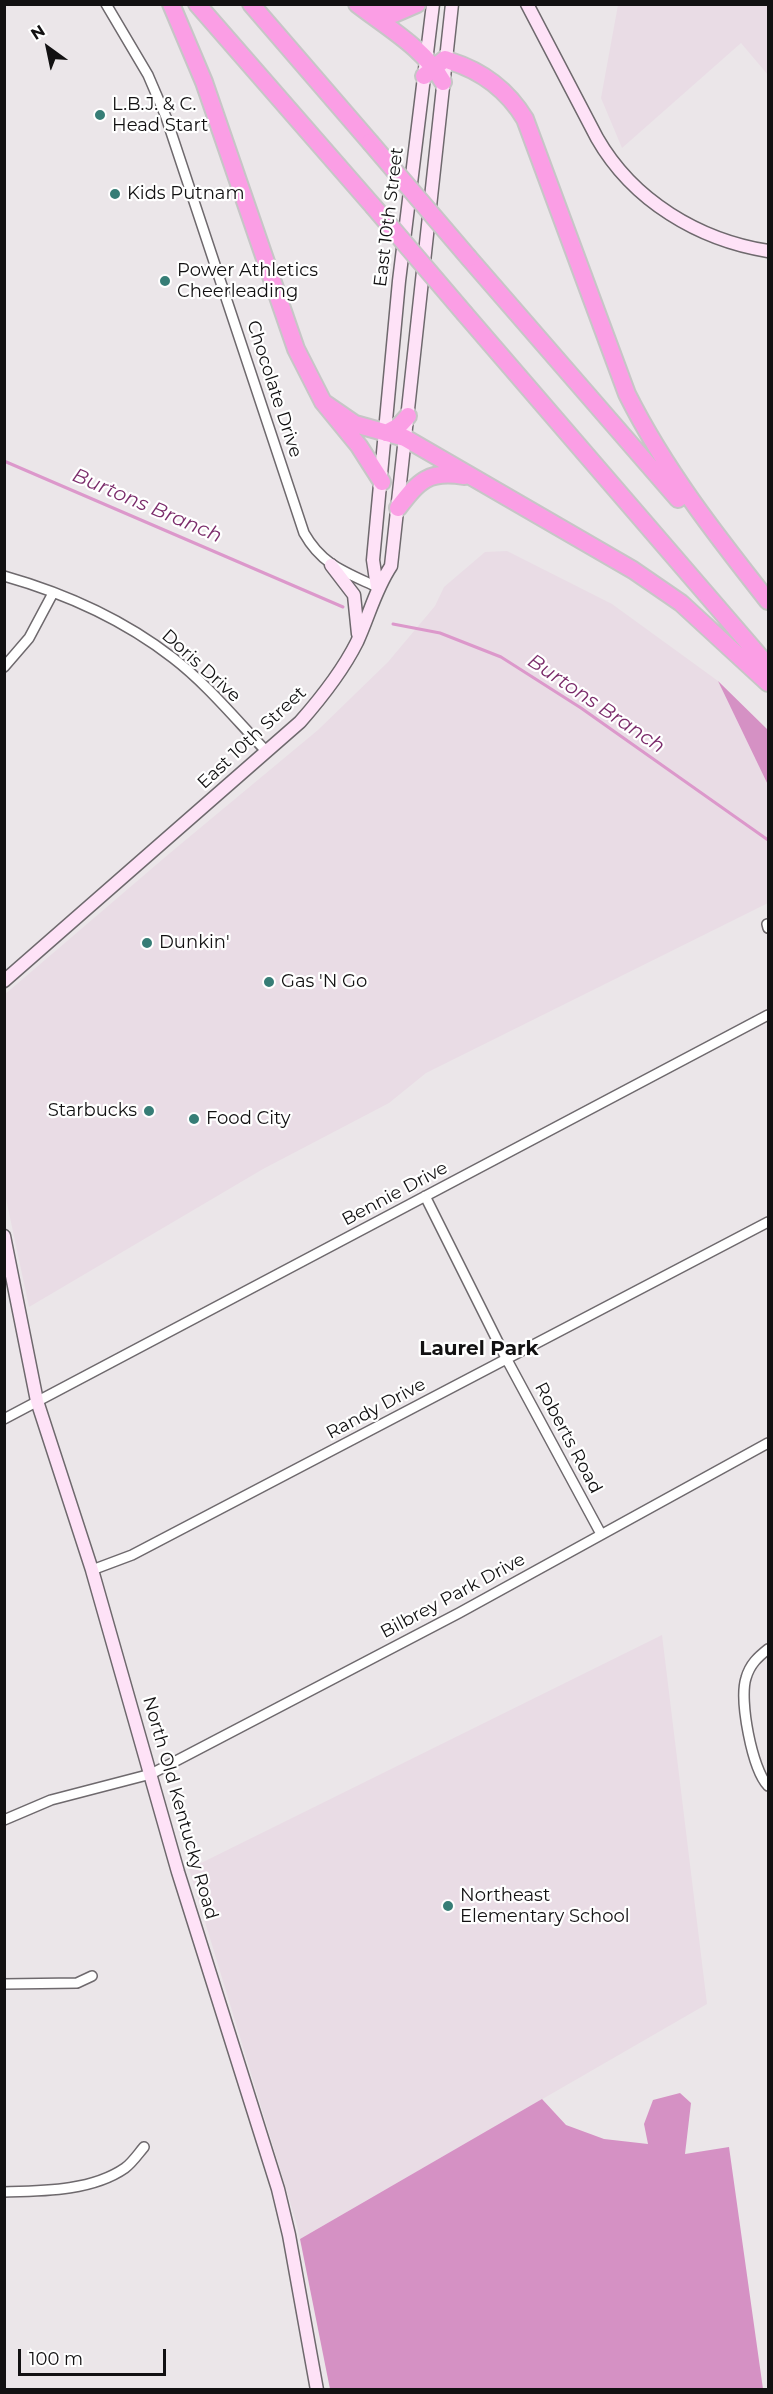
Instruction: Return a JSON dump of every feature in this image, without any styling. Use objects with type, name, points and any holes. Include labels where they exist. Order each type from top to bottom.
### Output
[{"type":"highway","points":[[171,4],[204,82],[296,349],[323,402],[359,446],[382,482]]},
{"type":"highway","points":[[197,4],[768,666]]},
{"type":"highway","points":[[251,4],[768,603]]},
{"type":"highway","points":[[363,9],[393,14],[417,4]]},
{"type":"highway","points":[[363,9],[435,69],[465,66],[499,87],[515,104],[525,119],[627,394],[648,436],[674,478],[768,603]]},
{"type":"highway","points":[[323,402],[355,424],[405,438],[633,570],[681,603],[768,683]]},
{"type":"highway","points":[[386,434],[399,426],[408,416]]},
{"type":"highway","points":[[398,508],[416,485],[425,479],[446,473],[470,477]]},
{"type":"main road","name":"East 10th Street","points":[[4,981],[300,722],[330,687],[355,645],[367,620],[377,587],[391,566],[427,233],[435,69],[433,4]]},
{"type":"main road","points":[[435,69],[452,4]]},
{"type":"main road","points":[[526,4],[597,138],[621,172],[662,209],[688,226],[717,239],[768,251]]},
{"type":"main road","name":"East 10th Street","points":[[377,587],[373,560],[399,281],[435,69]]},
{"type":"main road","points":[[331,565],[354,595],[359,629],[355,645]]},
{"type":"main road","name":"North Old Kentucky Road","points":[[4,1236],[37,1401],[92,1570],[178,1872],[278,2189],[289,2235],[317,2390]]},
{"type":"street","name":"Chocolate Drive","points":[[106,4],[148,75],[166,117],[304,533],[315,552],[331,565],[377,587]]},
{"type":"street","name":"Doris Drive","points":[[5,573],[123,625],[175,659],[267,752]]},
{"type":"street","points":[[4,667],[29,639],[53,593]]},
{"type":"street","name":"Bennie Drive","points":[[4,1419],[768,1015]]},
{"type":"street","name":"Roberts Road","points":[[425,1196],[506,1358],[601,1534]]},
{"type":"street","name":"Randy Drive","points":[[92,1570],[132,1555],[768,1222]]},
{"type":"street","name":"Bilbrey Park Drive","points":[[4,1820],[51,1800],[151,1774],[459,1612],[768,1443]]},
{"type":"street","points":[[768,1649],[753,1661],[745,1680],[748,1734],[756,1768],[768,1786]]},
{"type":"street","points":[[4,1984],[76,1983],[92,1976]]},
{"type":"street","points":[[4,2193],[43,2191],[102,2179],[126,2167],[144,2147]]},
{"type":"shaded area","points":[[618,5],[768,5],[768,75],[741,43],[622,148],[601,98]]},
{"type":"shaded area","points":[[507,551],[612,604],[718,681],[768,785],[768,903],[426,1073],[389,1103],[263,1169],[29,1307],[5,1194],[4,995],[318,730],[388,662],[435,606],[444,587],[485,552]]},
{"type":"shaded area","points":[[718,681],[768,730],[768,785]]},
{"type":"shaded area","name":"Northeast Elementary School","points":[[662,1635],[707,2004],[300,2239],[189,1869]]},
{"type":"shaded area","points":[[680,2093],[691,2103],[685,2154],[729,2147],[763,2389],[330,2389],[300,2239],[542,2099],[566,2125],[604,2139],[648,2144],[644,2124],[653,2100]]},
{"type":"waterway","name":"Burtons Branch","points":[[4,461],[343,607]]},
{"type":"waterway","name":"Burtons Branch","points":[[393,624],[440,633],[501,657],[581,708],[768,840]]},
{"type":"place","name":"L.B.J. & C. Head Start","points":[[100,115]]},
{"type":"place","name":"Kids Putnam","points":[[115,194]]},
{"type":"place","name":"Power Athletics Cheerleading","points":[[165,281]]},
{"type":"place","name":"Dunkin'","points":[[147,943]]},
{"type":"place","name":"Gas 'N Go","points":[[269,982]]},
{"type":"place","name":"Starbucks","points":[[149,1111]]},
{"type":"place","name":"Food City","points":[[194,1119]]},
{"type":"place","name":"Northeast Elementary School","points":[[448,1906]]},
{"type":"district","name":"Laurel Park","points":[[479,1349]]}]
